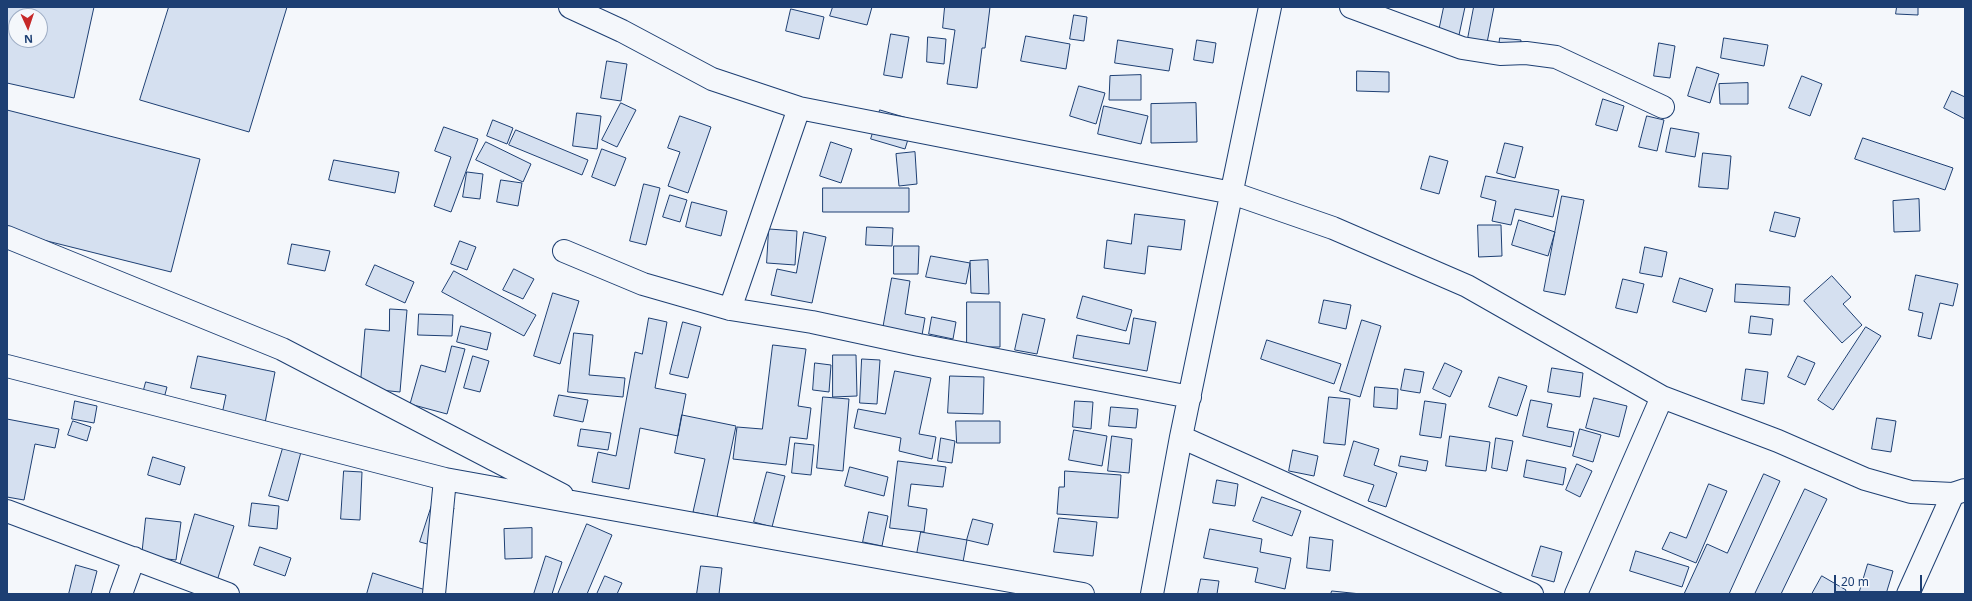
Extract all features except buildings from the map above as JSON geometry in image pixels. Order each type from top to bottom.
[{"type":"street","points":[[570,7],[606,15],[712,79],[799,108],[1232,193],[1333,228],[1467,286],[1662,397],[1778,441],[1864,479],[1911,492],[1959,492],[1908,594]]},
{"type":"street","points":[[1152,594],[1190,397],[1270,7]]},
{"type":"street","points":[[1351,7],[1462,48],[1500,54],[1526,53],[1556,57],[1664,106]]},
{"type":"street","points":[[730,308],[799,108]]},
{"type":"street","points":[[7,237],[282,349],[582,505]]},
{"type":"street","points":[[564,251],[644,284],[730,308],[812,322],[919,345],[1190,397]]},
{"type":"street","points":[[7,366],[444,480],[1083,594]]},
{"type":"street","points":[[1576,594],[1662,397]]},
{"type":"street","points":[[1182,438],[1532,594]]},
{"type":"street","points":[[434,594],[444,480]]},
{"type":"street","points":[[7,511],[228,594]]},
{"type":"street","points":[[121,594],[134,558]]}]
